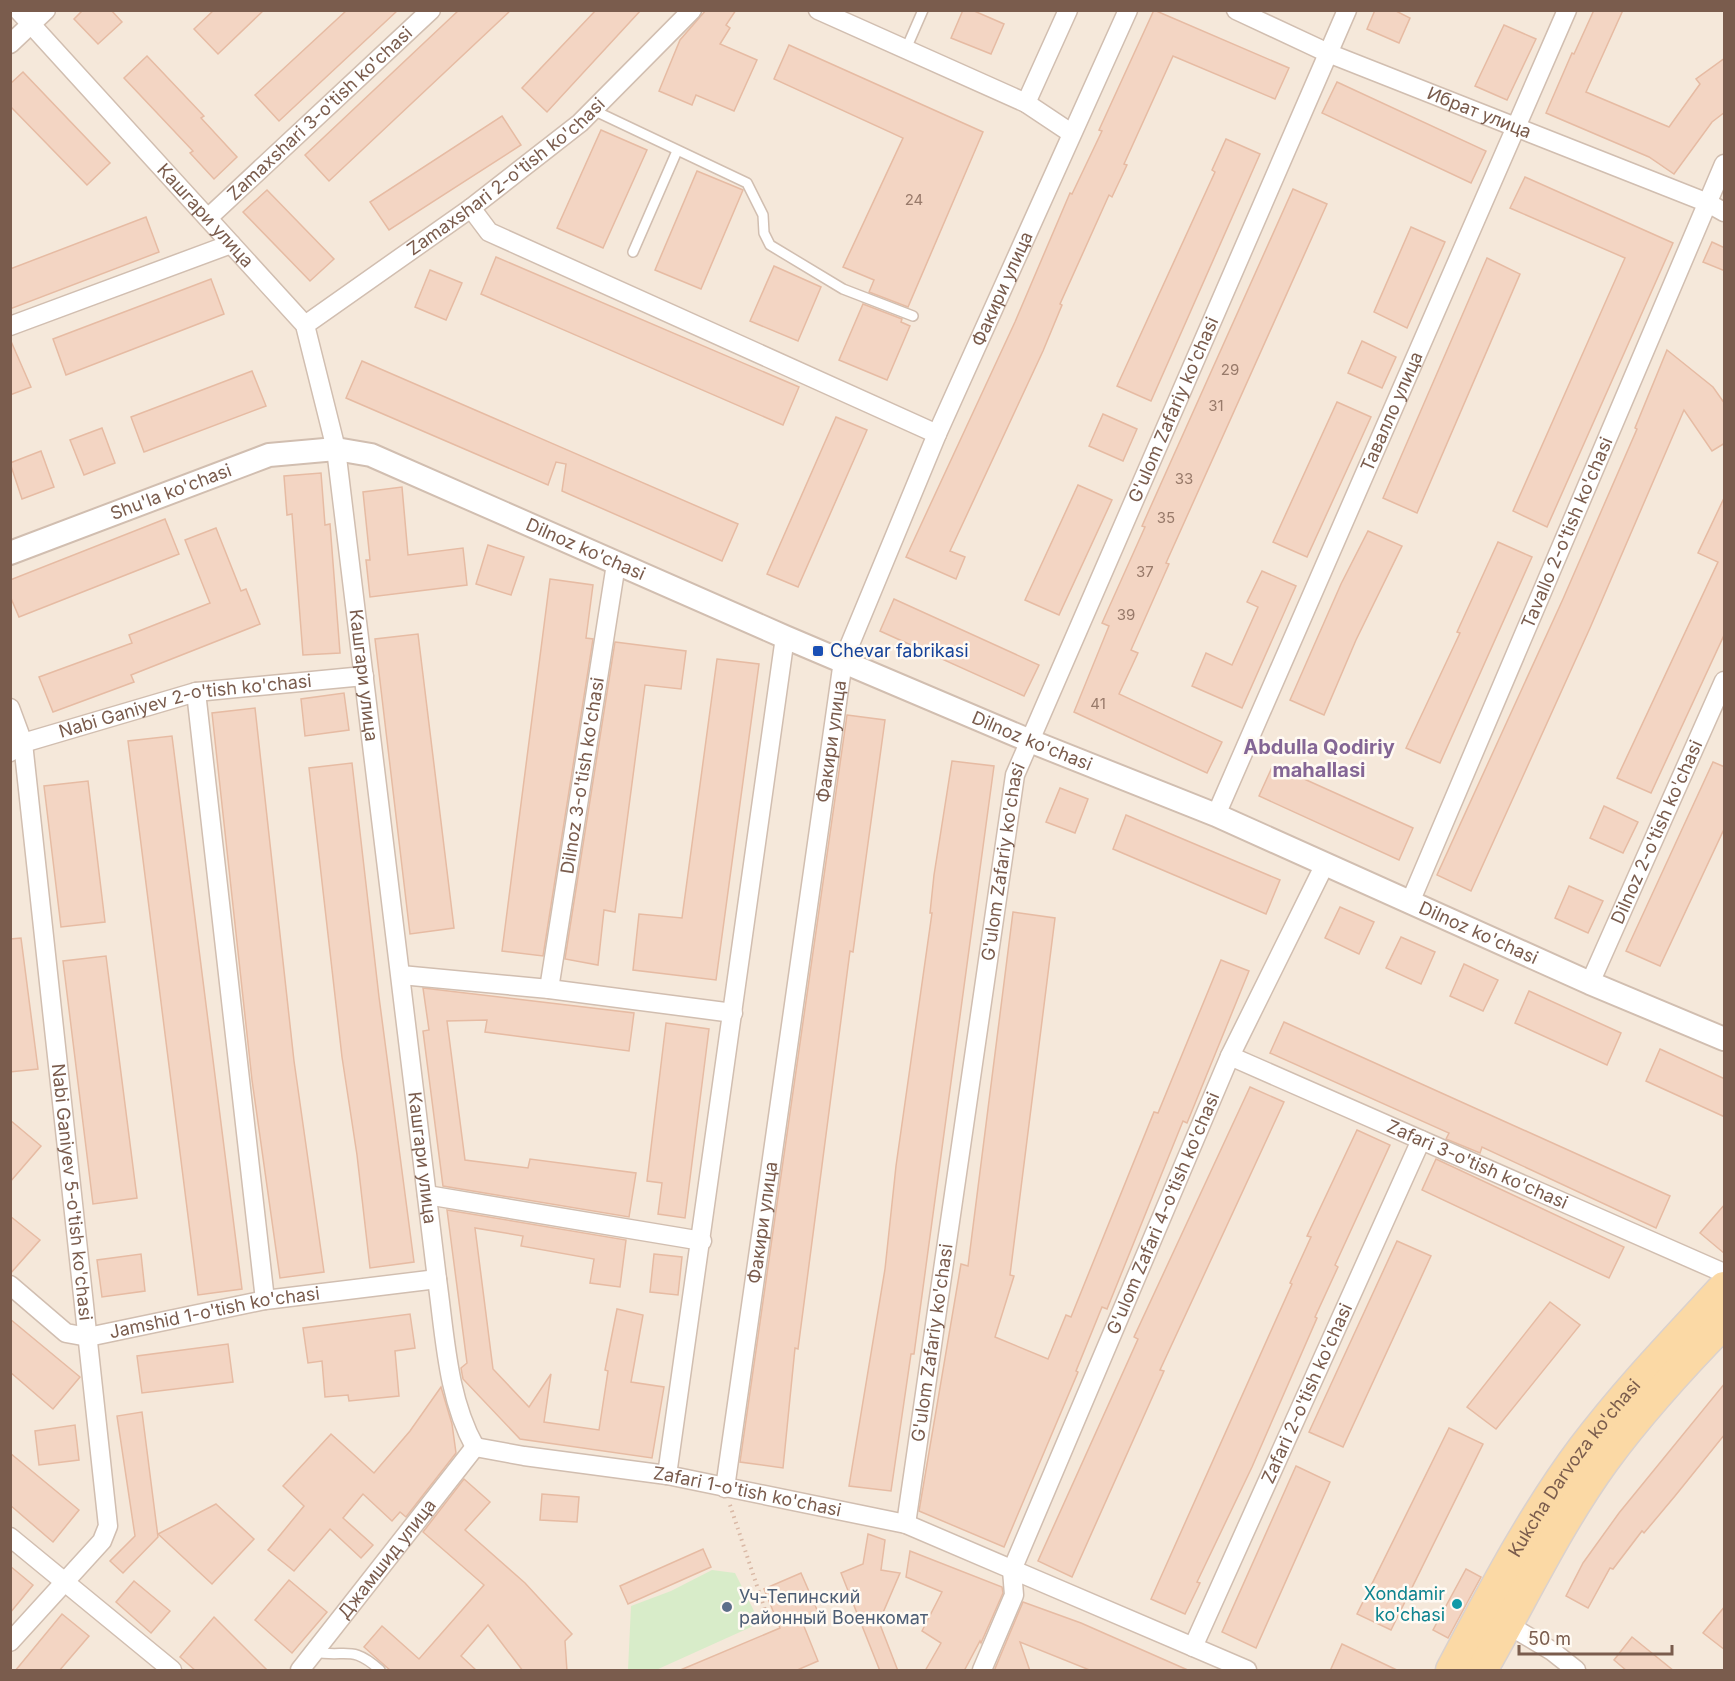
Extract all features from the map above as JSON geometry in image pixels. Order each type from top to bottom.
[{"type":"main road","name":"Kukcha Darvoza ko'chasi","points":[[1482,1671],[1496,1617],[1562,1478],[1618,1404],[1725,1287]]},
{"type":"main road","name":"Kukcha Darvoza ko'chasi","points":[[1451,1671],[1496,1617],[1604,1462],[1640,1416],[1725,1323]]},
{"type":"street","name":"Кашгари улица","points":[[18,10],[305,325],[336,449],[437,1279],[451,1376],[463,1426],[475,1447]]},
{"type":"street","points":[[10,44],[46,10]]},
{"type":"street","name":"Zamaxshari 3-o'tish ko'chasi","points":[[208,218],[431,10]]},
{"type":"street","name":"Zamaxshari 2-o'tish ko'chasi","points":[[305,325],[471,208],[580,123],[692,10]]},
{"type":"street","points":[[818,10],[1026,103],[1071,133]]},
{"type":"street","points":[[1026,103],[1068,10]]},
{"type":"street","name":"Факири улица","points":[[725,1488],[843,661],[937,434],[1128,10]]},
{"type":"street","name":"Ибрат улица","points":[[1236,10],[1328,53],[1515,129],[1708,203],[1725,212]]},
{"type":"street","name":"G'ulom Zafariy ko'chasi","points":[[906,1524],[1015,775],[1347,10]]},
{"type":"street","name":"Тавалло улица","points":[[1216,815],[1568,10]]},
{"type":"street","name":"Tavallo 2-o'tish ko'chasi","points":[[1411,900],[1725,164]]},
{"type":"street","points":[[471,208],[489,232],[937,434]]},
{"type":"street","points":[[10,326],[231,244]]},
{"type":"street","name":"Dilnoz ko'chasi","points":[[336,449],[371,454],[784,637],[1030,741],[1216,815],[1411,900],[1590,983],[1725,1039]]},
{"type":"street","name":"Shu'la ko'chasi","points":[[10,553],[269,455],[336,449]]},
{"type":"street","name":"Dilnoz 3-o'tish ko'chasi","points":[[549,989],[616,564]]},
{"type":"street","points":[[667,1475],[702,1241],[784,637]]},
{"type":"street","name":"Nabi Ganiyev 2-o'tish ko'chasi","points":[[17,747],[196,692],[364,676]]},
{"type":"street","name":"Dilnoz 2-o'tish ko'chasi","points":[[1590,983],[1725,681]]},
{"type":"street","points":[[196,692],[265,1300]]},
{"type":"street","name":"Nabi Ganiyev 5-o'tish ko'chasi","points":[[10,708],[17,747],[88,1336],[108,1526],[102,1541],[64,1580],[10,1642]]},
{"type":"street","name":"G'ulom Zafari 4-o'tish ko'chasi","points":[[1012,1570],[1230,1056],[1324,864]]},
{"type":"street","points":[[401,975],[549,989],[733,1013]]},
{"type":"street","name":"Zafari 3-o'tish ko'chasi","points":[[1230,1056],[1725,1273]]},
{"type":"street","name":"Zafari 2-o'tish ko'chasi","points":[[1193,1647],[1421,1140]]},
{"type":"street","points":[[427,1196],[702,1241]]},
{"type":"street","name":"Jamshid 1-o'tish ko'chasi","points":[[10,1286],[66,1334],[88,1336],[265,1300],[437,1279]]},
{"type":"street","name":"Zafari 1-o'tish ko'chasi","points":[[475,1447],[524,1456],[667,1475],[906,1524],[1247,1671]]},
{"type":"street","name":"Джамшид улица","points":[[300,1671],[475,1447]]},
{"type":"street","points":[[10,1537],[172,1671]]},
{"type":"street","points":[[982,1671],[1014,1595],[1012,1570]]},
{"type":"street","points":[[1496,1617],[1552,1651],[1576,1671]]},
{"type":"lane","points":[[906,49],[923,10]]},
{"type":"lane","points":[[593,110],[747,183],[763,215],[764,232],[770,244],[843,289],[913,316]]},
{"type":"lane","points":[[633,252],[677,151]]},
{"type":"lane","points":[[314,1652],[329,1655],[346,1652],[363,1655],[380,1671]]},
{"type":"path","points":[[725,1488],[766,1612]]},
{"type":"shaded area","points":[[11,11],[1724,11],[1724,1670],[11,1670]]},
{"type":"green space","points":[[712,1570],[735,1573],[760,1623],[656,1670],[628,1670],[631,1606],[671,1591]]},
{"type":"building","points":[[83,10],[111,10],[122,22],[98,44],[74,19]]},
{"type":"building","points":[[214,10],[264,10],[218,54],[194,29]]},
{"type":"building","points":[[347,10],[398,10],[279,121],[255,95]]},
{"type":"building","points":[[459,10],[511,10],[329,181],[305,155]]},
{"type":"building","points":[[596,10],[641,10],[547,112],[522,88]]},
{"type":"building","points":[[706,10],[736,10],[726,25],[730,28],[720,44],[757,60],[734,111],[696,95],[692,105],[659,91],[680,40]]},
{"type":"building","points":[[963,10],[972,10],[1004,24],[991,54],[951,38]]},
{"type":"building","points":[[1154,10],[1289,68],[1275,99],[1173,56],[1124,164],[1127,165],[1112,197],[1109,195],[1060,304],[1062,305],[1043,351],[950,551],[965,557],[956,579],[906,557],[1015,322],[1070,193],[1072,194],[1102,131],[1099,130]]},
{"type":"building","points":[[1375,10],[1394,10],[1410,18],[1399,43],[1367,29]]},
{"type":"building","points":[[1594,10],[1623,10],[1586,92],[1669,127],[1700,84],[1696,79],[1725,58],[1725,112],[1712,122],[1674,174],[1649,157],[1546,113]]},
{"type":"building","points":[[1504,25],[1536,39],[1507,100],[1475,86]]},
{"type":"building","points":[[789,45],[983,132],[908,307],[869,292],[874,280],[843,267],[903,138],[774,79]]},
{"type":"building","points":[[147,56],[204,116],[201,118],[237,157],[214,179],[190,153],[193,151],[124,78]]},
{"type":"building","points":[[23,72],[110,163],[87,185],[10,106],[10,84]]},
{"type":"building","points":[[1337,82],[1486,151],[1471,183],[1322,113]]},
{"type":"building","points":[[502,116],[521,145],[389,230],[370,202]]},
{"type":"building","points":[[601,130],[647,150],[603,248],[557,228]]},
{"type":"building","points":[[1226,139],[1260,154],[1151,401],[1117,386],[1215,172],[1212,170]]},
{"type":"building","points":[[697,171],[743,190],[701,289],[655,270]]},
{"type":"building","points":[[1525,177],[1673,243],[1547,527],[1513,511],[1625,258],[1510,208]]},
{"type":"building","points":[[1293,189],[1327,204],[1166,563],[1169,564],[1131,650],[1138,653],[1119,694],[1222,742],[1207,773],[1074,712],[1109,626],[1102,623],[1145,527],[1142,526]]},
{"type":"building","points":[[267,190],[334,259],[310,281],[243,212]]},
{"type":"building","points":[[146,217],[159,252],[10,309],[10,269]]},
{"type":"building","points":[[1411,227],[1445,242],[1407,328],[1374,312]]},
{"type":"building","points":[[1712,242],[1725,248],[1725,271],[1703,262]]},
{"type":"building","points":[[496,257],[799,387],[783,425],[481,294]]},
{"type":"building","points":[[1487,258],[1520,274],[1417,513],[1383,498]]},
{"type":"building","points":[[774,266],[821,287],[798,341],[750,321]]},
{"type":"building","points":[[430,270],[462,283],[446,320],[415,307]]},
{"type":"building","points":[[211,279],[224,314],[66,375],[53,339]]},
{"type":"building","points":[[863,304],[902,319],[901,322],[910,326],[887,380],[839,360]]},
{"type":"building","points":[[10,339],[31,387],[10,395]]},
{"type":"building","points":[[1362,341],[1396,357],[1382,388],[1348,373]]},
{"type":"building","points":[[1667,350],[1713,387],[1725,404],[1725,443],[1712,451],[1684,410],[1590,628],[1471,891],[1437,875],[1563,599],[1637,429],[1635,428]]},
{"type":"building","points":[[362,361],[738,524],[722,561],[562,491],[566,464],[556,462],[548,485],[346,398]]},
{"type":"building","points":[[252,371],[266,406],[144,452],[131,417]]},
{"type":"building","points":[[1337,402],[1371,417],[1307,557],[1273,542]]},
{"type":"building","points":[[1103,414],[1137,429],[1123,461],[1089,446]]},
{"type":"building","points":[[836,417],[867,430],[798,587],[767,574]]},
{"type":"building","points":[[102,428],[115,463],[84,475],[70,440]]},
{"type":"building","points":[[41,451],[54,487],[22,499],[10,463]]},
{"type":"building","points":[[321,473],[325,525],[330,524],[340,653],[303,655],[292,514],[287,515],[284,476]]},
{"type":"building","points":[[1078,485],[1112,500],[1059,615],[1025,600]]},
{"type":"building","points":[[402,487],[408,555],[463,548],[467,585],[370,597],[366,560],[370,560],[363,492]]},
{"type":"building","points":[[1725,496],[1725,633],[1651,793],[1617,778],[1718,562],[1698,553]]},
{"type":"building","points":[[165,519],[179,554],[19,617],[10,596],[10,580]]},
{"type":"building","points":[[216,528],[241,591],[246,589],[260,624],[131,675],[134,682],[53,712],[39,677],[132,643],[129,635],[210,603],[185,540]]},
{"type":"building","points":[[1368,531],[1402,546],[1356,640],[1324,715],[1290,700],[1341,584]]},
{"type":"building","points":[[1498,542],[1532,557],[1440,763],[1406,748],[1460,633],[1457,632]]},
{"type":"building","points":[[488,545],[524,557],[511,595],[476,584]]},
{"type":"building","points":[[1262,571],[1296,586],[1242,708],[1192,686],[1206,653],[1232,665],[1258,607],[1247,602]]},
{"type":"building","points":[[550,579],[593,585],[586,638],[593,639],[543,956],[502,951]]},
{"type":"building","points":[[894,599],[1039,665],[1024,696],[880,631]]},
{"type":"building","points":[[418,634],[454,928],[410,934],[375,639]]},
{"type":"building","points":[[615,642],[686,651],[681,689],[645,685],[615,912],[604,910],[598,965],[565,959]]},
{"type":"building","points":[[717,659],[759,664],[716,980],[633,970],[639,914],[682,918]]},
{"type":"building","points":[[344,693],[349,730],[305,736],[301,699]]},
{"type":"building","points":[[255,708],[294,1061],[324,1272],[280,1278],[252,1080],[212,713]]},
{"type":"building","points":[[847,715],[885,720],[853,952],[850,951],[798,1349],[795,1348],[783,1468],[740,1462]]},
{"type":"building","points":[[172,736],[242,1289],[198,1295],[128,741]]},
{"type":"building","points":[[952,761],[994,766],[914,1354],[911,1354],[891,1491],[849,1486],[885,1269],[896,1166],[932,913],[930,913],[934,875]]},
{"type":"building","points":[[1713,762],[1725,767],[1725,827],[1660,966],[1626,951]]},
{"type":"building","points":[[352,763],[379,997],[414,1262],[370,1268],[357,1155],[342,1057],[309,768]]},
{"type":"building","points":[[1273,765],[1413,828],[1399,860],[1259,796]]},
{"type":"building","points":[[88,781],[105,922],[61,927],[44,786]]},
{"type":"building","points":[[1060,788],[1088,799],[1075,833],[1046,822]]},
{"type":"building","points":[[1604,806],[1638,822],[1623,853],[1590,838]]},
{"type":"building","points":[[1126,815],[1280,880],[1266,914],[1113,849]]},
{"type":"building","points":[[1569,886],[1603,901],[1588,933],[1555,918]]},
{"type":"building","points":[[1340,907],[1374,922],[1359,954],[1325,938]]},
{"type":"building","points":[[1013,912],[1055,918],[1010,1275],[1014,1276],[995,1337],[1048,1359],[1066,1315],[1071,1317],[1154,1112],[1158,1113],[1221,960],[1249,971],[1187,1123],[1183,1121],[1107,1309],[1102,1307],[1076,1371],[1078,1372],[1004,1547],[919,1511],[961,1264],[968,1266]]},
{"type":"building","points":[[1401,937],[1435,952],[1421,984],[1386,968]]},
{"type":"building","points":[[21,938],[38,1069],[10,1072],[10,939]]},
{"type":"building","points":[[106,956],[137,1198],[93,1204],[63,961]]},
{"type":"building","points":[[1464,964],[1498,980],[1483,1011],[1450,996]]},
{"type":"building","points":[[423,988],[634,1013],[629,1051],[485,1032],[487,1020],[447,1021],[465,1160],[528,1168],[530,1159],[636,1173],[629,1217],[443,1186],[423,1031],[429,1030]]},
{"type":"building","points":[[1529,991],[1621,1033],[1607,1065],[1515,1023]]},
{"type":"building","points":[[1284,1022],[1670,1196],[1656,1228],[1482,1147],[1480,1153],[1446,1139],[1449,1133],[1270,1053]]},
{"type":"building","points":[[666,1023],[709,1029],[685,1218],[658,1214],[662,1183],[647,1181]]},
{"type":"building","points":[[1660,1049],[1725,1079],[1725,1117],[1646,1081]]},
{"type":"building","points":[[1250,1087],[1284,1102],[1160,1370],[1164,1371],[1072,1577],[1038,1561],[1138,1339],[1134,1337]]},
{"type":"building","points":[[10,1120],[41,1146],[10,1182]]},
{"type":"building","points":[[1357,1130],[1390,1145],[1335,1265],[1338,1267],[1252,1467],[1197,1582],[1200,1583],[1185,1614],[1151,1599],[1292,1284],[1290,1283],[1311,1237],[1307,1236]]},
{"type":"building","points":[[1436,1159],[1624,1247],[1609,1278],[1422,1190]]},
{"type":"building","points":[[1725,1204],[1725,1254],[1700,1233]]},
{"type":"building","points":[[447,1210],[626,1240],[620,1287],[590,1283],[594,1259],[521,1246],[523,1236],[475,1228],[493,1369],[529,1407],[551,1374],[544,1422],[599,1430],[608,1371],[605,1370],[617,1309],[643,1315],[631,1382],[664,1387],[652,1458],[520,1439],[463,1379],[461,1368],[467,1363]]},
{"type":"building","points":[[10,1216],[40,1240],[10,1274]]},
{"type":"building","points":[[1397,1241],[1431,1256],[1343,1447],[1309,1432]]},
{"type":"building","points":[[141,1254],[145,1291],[102,1297],[97,1260]]},
{"type":"building","points":[[654,1254],[682,1257],[678,1295],[650,1292]]},
{"type":"building","points":[[1550,1302],[1580,1325],[1496,1429],[1467,1407]]},
{"type":"building","points":[[410,1314],[415,1348],[395,1351],[399,1396],[349,1401],[348,1395],[325,1397],[322,1361],[308,1363],[303,1328]]},
{"type":"building","points":[[10,1319],[80,1377],[53,1409],[10,1372]]},
{"type":"building","points":[[228,1344],[233,1382],[142,1393],[137,1356]]},
{"type":"building","points":[[1725,1383],[1725,1434],[1644,1533],[1642,1531],[1613,1569],[1610,1568],[1588,1608],[1566,1596],[1583,1563],[1619,1513]]},
{"type":"building","points":[[441,1387],[452,1424],[456,1453],[406,1517],[400,1512],[392,1521],[363,1494],[343,1518],[373,1545],[361,1558],[330,1529],[294,1571],[268,1550],[304,1506],[283,1486],[331,1434],[374,1473],[410,1431]]},
{"type":"building","points":[[142,1412],[158,1537],[123,1573],[110,1561],[135,1536],[117,1416]]},
{"type":"building","points":[[75,1425],[79,1460],[39,1465],[35,1431]]},
{"type":"building","points":[[1449,1428],[1483,1444],[1391,1630],[1357,1614]]},
{"type":"building","points":[[10,1453],[79,1510],[53,1542],[10,1505]]},
{"type":"building","points":[[1296,1466],[1330,1482],[1256,1648],[1222,1632]]},
{"type":"building","points":[[464,1479],[490,1502],[465,1530],[525,1583],[572,1634],[565,1641],[567,1671],[523,1671],[488,1625],[461,1656],[477,1671],[391,1671],[364,1647],[382,1626],[419,1659],[484,1585],[423,1532]]},
{"type":"building","points":[[542,1494],[579,1497],[577,1522],[540,1520]]},
{"type":"building","points":[[216,1504],[254,1539],[212,1584],[158,1534]]},
{"type":"building","points":[[868,1534],[885,1540],[881,1570],[900,1573],[879,1622],[898,1671],[880,1671],[841,1573],[863,1564]]},
{"type":"building","points":[[703,1549],[711,1567],[628,1604],[620,1586]]},
{"type":"building","points":[[910,1551],[1002,1587],[1003,1593],[981,1643],[980,1641],[964,1671],[925,1671],[941,1643],[922,1631],[942,1592],[906,1577]]},
{"type":"building","points":[[10,1566],[33,1585],[10,1613]]},
{"type":"building","name":"Xondamir ko'chasi","points":[[1466,1569],[1481,1577],[1448,1638],[1433,1630]]},
{"type":"building","points":[[801,1573],[818,1612],[801,1619],[818,1661],[795,1671],[678,1671],[780,1628],[764,1589]]},
{"type":"building","points":[[289,1580],[327,1612],[292,1653],[255,1620]]},
{"type":"building","points":[[134,1581],[170,1611],[151,1633],[116,1602]]},
{"type":"building","points":[[1023,1602],[1081,1623],[1190,1671],[1092,1671],[1020,1642],[1030,1671],[994,1671]]},
{"type":"building","points":[[1725,1606],[1725,1650],[1703,1633]]},
{"type":"building","points":[[62,1614],[89,1636],[59,1671],[15,1671]]},
{"type":"building","points":[[214,1617],[268,1671],[196,1671],[180,1657]]},
{"type":"building","points":[[1632,1637],[1674,1671],[1627,1671],[1614,1660]]},
{"type":"building","points":[[1342,1644],[1399,1671],[1330,1671]]},
{"type":"place","name":"Chevar fabrikasi","points":[[818,651]]},
{"type":"place","name":"Xondamir ko'chasi","points":[[1457,1604]]},
{"type":"place","name":"Уч-Тепинский районный Военкомат","points":[[727,1607]]},
{"type":"district","name":"Abdulla Qodiriy mahallasi","points":[[1319,758]]}]
